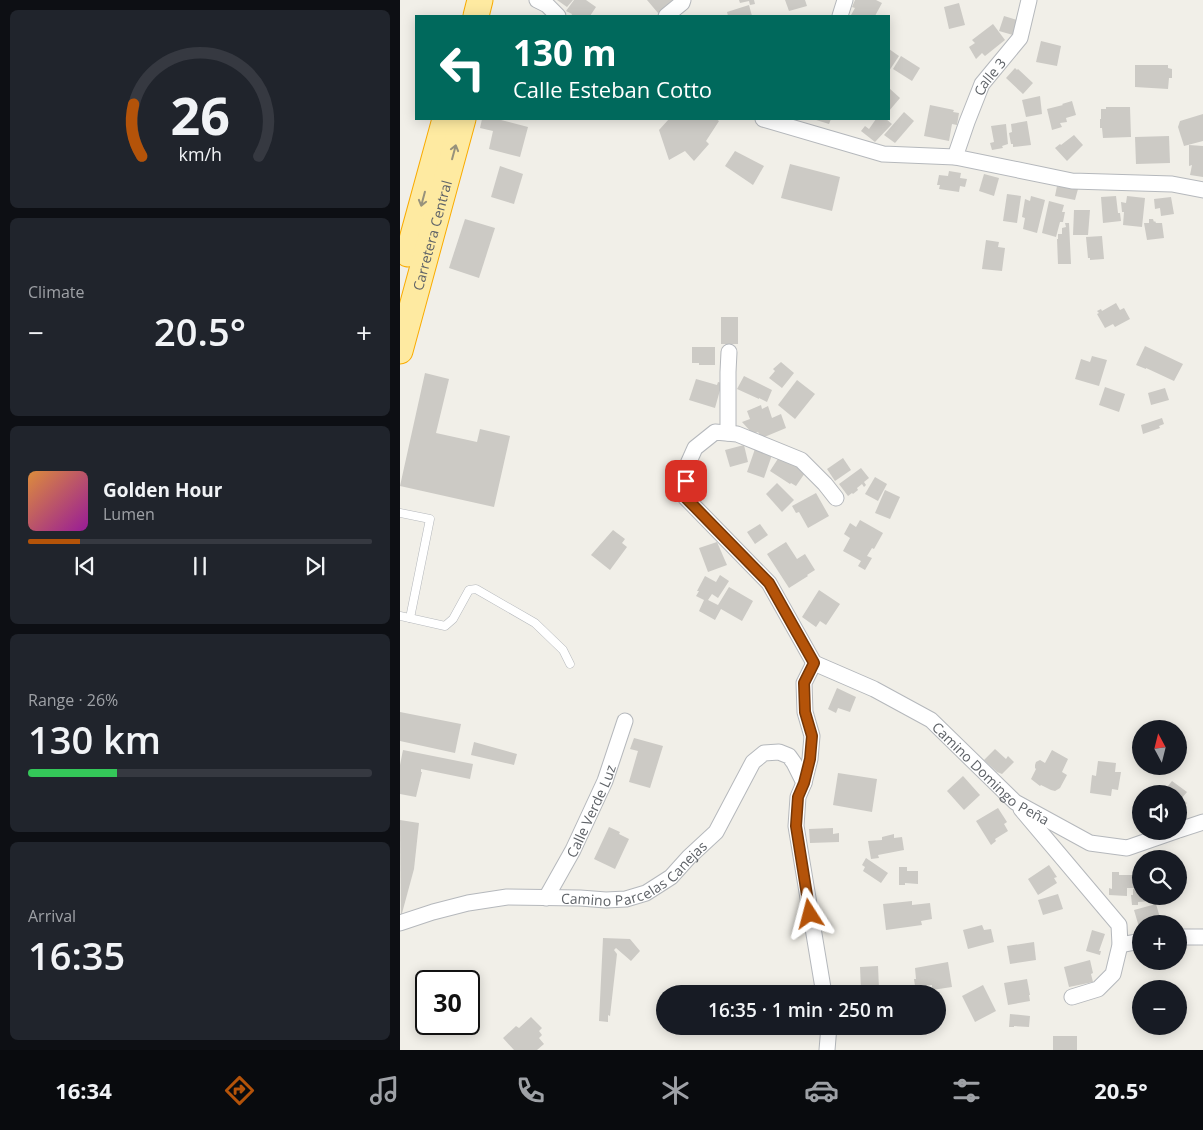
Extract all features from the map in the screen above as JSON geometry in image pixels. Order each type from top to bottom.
[{"type":"highway","points":[[476,15],[480,0]]},
{"type":"highway","points":[[493,15],[498,0]]},
{"type":"highway","name":"Carretera Central","points":[[400,284],[445,120]]},
{"type":"highway","name":"Carretera Central","points":[[400,351],[463,120]]},
{"type":"street","points":[[536,0],[547,5],[557,15]]},
{"type":"street","points":[[667,15],[683,0]]},
{"type":"street","points":[[840,15],[845,0]]},
{"type":"street","name":"Calle 3","points":[[955,157],[982,84],[1020,38],[1029,0]]},
{"type":"street","points":[[771,120],[787,122],[883,154],[955,157],[1072,181],[1172,184],[1203,190]]},
{"type":"street","points":[[728,433],[729,352]]},
{"type":"street","points":[[822,985],[796,826],[798,797],[804,783],[810,759],[812,736],[805,712],[804,683],[814,663],[769,583],[685,497],[687,466],[695,448],[715,432],[736,434],[801,460],[836,498]]},
{"type":"street","name":"Camino Domingo Peña","points":[[814,663],[874,689],[931,720],[1015,802],[1090,843],[1127,848],[1151,840]]},
{"type":"street","name":"Calle Verde Luz","points":[[546,898],[573,850],[605,781],[624,721]]},
{"type":"street","name":"Camino Parcelas Canejas","points":[[400,923],[468,903],[507,897],[606,900],[626,899],[646,893],[670,877],[716,832],[753,762],[764,753],[779,752],[789,756],[804,783]]},
{"type":"street","points":[[1015,802],[1119,925],[1120,946],[1114,974],[1098,989],[1072,996]]},
{"type":"street","name":"Camino Domingo Peña","points":[[1187,828],[1203,822]]},
{"type":"street","points":[[1187,937],[1203,937]]},
{"type":"street","points":[[1120,946],[1132,943]]},
{"type":"street","points":[[827,1050],[828,1035]]},
{"type":"lane","points":[[400,513],[430,519],[410,618]]},
{"type":"lane","points":[[400,616],[445,626],[453,619],[469,590],[476,589],[535,623],[564,650],[570,664]]},
{"type":"building","points":[[557,0],[573,0],[567,7]]},
{"type":"building","points":[[574,0],[586,0],[596,7],[591,15],[572,15],[566,11]]},
{"type":"building","points":[[647,0],[676,0],[658,13]]},
{"type":"building","points":[[739,0],[754,0],[755,4],[750,5],[749,1],[740,3]]},
{"type":"building","points":[[785,0],[805,0],[807,6],[789,11]]},
{"type":"building","points":[[855,0],[876,0],[882,3],[876,15],[851,15],[855,8],[852,7]]},
{"type":"building","points":[[959,3],[965,25],[949,29],[944,7]]},
{"type":"building","points":[[749,5],[752,15],[728,15],[727,12]]},
{"type":"building","points":[[1004,16],[1017,20],[1013,35],[999,31]]},
{"type":"building","points":[[993,24],[1005,40],[985,56],[982,53],[976,59],[969,47],[975,43],[972,40]]},
{"type":"building","points":[[1041,41],[1061,46],[1057,66],[1036,62]]},
{"type":"building","points":[[890,50],[899,56],[890,70]]},
{"type":"building","points":[[901,56],[920,68],[912,81],[893,69]]},
{"type":"building","points":[[1135,65],[1168,65],[1168,68],[1172,69],[1172,78],[1169,78],[1168,89],[1135,87]]},
{"type":"building","points":[[1015,68],[1033,83],[1023,94],[1006,78]]},
{"type":"building","points":[[890,89],[900,98],[890,110]]},
{"type":"building","points":[[1040,96],[1042,114],[1026,117],[1022,100]]},
{"type":"building","points":[[1072,101],[1076,115],[1066,118],[1067,122],[1060,123],[1062,127],[1052,130],[1047,109]]},
{"type":"building","points":[[930,105],[954,110],[953,112],[959,113],[957,125],[952,124],[949,141],[924,136]]},
{"type":"building","points":[[1106,107],[1130,107],[1131,137],[1103,138],[1100,119],[1101,109],[1106,109]]},
{"type":"building","points":[[904,112],[914,121],[895,143],[884,135]]},
{"type":"building","points":[[1203,114],[1203,141],[1184,146],[1178,127],[1180,121]]},
{"type":"building","points":[[482,120],[501,120],[528,127],[520,157],[489,149],[493,131],[480,128]]},
{"type":"building","points":[[668,120],[719,121],[706,141],[709,144],[694,161],[685,151],[669,160],[659,130]]},
{"type":"building","points":[[816,120],[831,120],[829,124]]},
{"type":"building","points":[[875,120],[887,120],[892,124],[875,142],[861,131],[865,126],[869,129]]},
{"type":"building","points":[[1027,121],[1031,145],[1013,147],[1009,133],[1012,132],[1011,124]]},
{"type":"building","points":[[1006,124],[1008,144],[1002,146],[1003,148],[992,150],[990,143],[994,142],[991,126]]},
{"type":"building","points":[[1074,135],[1083,145],[1067,161],[1055,148]]},
{"type":"building","points":[[1169,136],[1170,163],[1136,164],[1135,137]]},
{"type":"building","points":[[1189,145],[1203,146],[1203,177],[1190,175],[1192,165],[1189,166]]},
{"type":"building","points":[[735,151],[764,166],[753,185],[725,166]]},
{"type":"building","points":[[790,164],[840,177],[832,211],[781,198]]},
{"type":"building","points":[[500,166],[523,174],[514,204],[491,197]]},
{"type":"building","points":[[949,171],[961,173],[960,178],[967,179],[965,187],[960,186],[959,192],[939,189],[940,185],[937,185],[939,175],[948,176]]},
{"type":"building","points":[[984,174],[999,178],[994,196],[979,191]]},
{"type":"building","points":[[1059,185],[1078,189],[1075,200],[1055,196],[1057,186],[1059,187]]},
{"type":"building","points":[[1007,194],[1021,196],[1017,223],[1003,221]]},
{"type":"building","points":[[1031,196],[1045,200],[1037,233],[1023,229],[1025,218],[1022,217],[1025,199],[1030,201]]},
{"type":"building","points":[[1116,196],[1121,221],[1103,223],[1101,197]]},
{"type":"building","points":[[1127,196],[1145,198],[1142,227],[1123,225],[1124,212],[1122,212],[1121,202],[1126,203]]},
{"type":"building","points":[[1171,197],[1174,214],[1161,216],[1160,208],[1155,209],[1154,199]]},
{"type":"building","points":[[1049,201],[1064,205],[1062,212],[1065,212],[1063,222],[1060,222],[1056,237],[1042,233]]},
{"type":"building","points":[[1074,210],[1090,210],[1088,235],[1073,235]]},
{"type":"building","points":[[465,219],[495,228],[479,278],[449,268]]},
{"type":"building","points":[[1149,219],[1153,219],[1156,223],[1162,223],[1164,238],[1147,240],[1144,223],[1149,223]]},
{"type":"building","points":[[1065,223],[1069,223],[1071,264],[1058,264],[1057,239],[1058,234],[1062,234],[1062,228],[1066,227]]},
{"type":"building","points":[[1102,236],[1104,259],[1090,260],[1088,258],[1086,237]]},
{"type":"building","points":[[986,240],[999,242],[998,247],[1005,248],[1002,271],[982,269]]},
{"type":"building","points":[[1116,303],[1120,310],[1124,308],[1130,319],[1115,327],[1113,324],[1105,328],[1097,311],[1101,309],[1102,311]]},
{"type":"building","points":[[721,317],[738,317],[738,344],[721,344]]},
{"type":"building","points":[[1145,346],[1183,364],[1174,381],[1136,365]]},
{"type":"building","points":[[692,347],[715,347],[715,365],[692,363]]},
{"type":"building","points":[[1092,356],[1107,360],[1099,386],[1075,379],[1081,359],[1090,362]]},
{"type":"building","points":[[781,362],[794,373],[782,388],[769,378],[775,371],[773,369]]},
{"type":"building","points":[[425,373],[449,379],[436,433],[477,442],[480,429],[510,436],[494,507],[400,486]]},
{"type":"building","points":[[744,376],[772,390],[767,402],[737,389]]},
{"type":"building","points":[[696,379],[717,385],[718,382],[722,383],[715,408],[689,400]]},
{"type":"building","points":[[797,380],[815,394],[795,419],[778,405]]},
{"type":"building","points":[[1105,387],[1125,394],[1119,412],[1099,405]]},
{"type":"building","points":[[1165,388],[1169,400],[1151,405],[1148,393]]},
{"type":"building","points":[[761,405],[762,409],[768,406],[772,418],[781,414],[786,428],[762,438],[758,432],[753,434],[742,422],[750,419],[747,411]]},
{"type":"building","points":[[1162,418],[1164,424],[1159,426],[1160,428],[1143,434],[1141,425]]},
{"type":"building","points":[[744,445],[748,462],[730,467],[725,450]]},
{"type":"building","points":[[756,446],[773,452],[764,478],[747,472]]},
{"type":"building","points":[[781,454],[807,470],[796,486],[770,471]]},
{"type":"building","points":[[843,458],[851,470],[835,481],[827,469]]},
{"type":"building","points":[[861,468],[869,478],[864,482],[866,485],[864,487],[862,484],[857,488],[858,490],[848,496],[839,484]]},
{"type":"building","points":[[875,477],[887,484],[878,501],[865,494]]},
{"type":"building","points":[[777,483],[794,500],[782,512],[766,494]]},
{"type":"building","points":[[885,490],[900,497],[890,519],[875,513]]},
{"type":"building","points":[[816,493],[829,516],[808,528],[799,512],[796,513],[792,506]]},
{"type":"building","points":[[860,520],[883,533],[874,549],[872,548],[867,556],[872,558],[865,570],[858,566],[861,561],[843,551],[850,538],[844,534],[850,523],[856,527]]},
{"type":"building","points":[[760,524],[768,535],[755,544],[747,532]]},
{"type":"building","points":[[613,530],[625,539],[622,543],[627,547],[610,570],[591,555]]},
{"type":"building","points":[[717,542],[727,565],[708,572],[699,548]]},
{"type":"building","points":[[786,542],[797,559],[805,554],[815,570],[789,588],[767,554]]},
{"type":"building","points":[[720,575],[729,581],[718,598],[712,594],[708,600],[718,605],[729,587],[753,601],[742,621],[721,609],[715,620],[699,611],[704,600],[696,596],[705,576],[716,582]]},
{"type":"building","points":[[819,590],[840,604],[826,625],[820,621],[816,627],[802,617]]},
{"type":"building","points":[[837,688],[856,697],[850,712],[838,708],[836,713],[828,709]]},
{"type":"building","points":[[400,712],[461,724],[455,753],[400,741]]},
{"type":"building","points":[[634,738],[663,746],[650,788],[629,782],[638,751],[630,749]]},
{"type":"building","points":[[474,742],[517,754],[514,765],[471,755]]},
{"type":"building","points":[[995,749],[1006,759],[1008,756],[1014,762],[1002,774],[984,760]]},
{"type":"building","points":[[403,750],[473,764],[470,779],[421,769],[422,772],[416,797],[400,794],[400,765]]},
{"type":"building","points":[[1052,750],[1068,759],[1062,772],[1067,775],[1060,788],[1055,791],[1040,786],[1031,779],[1036,769],[1036,762],[1040,760],[1045,763]]},
{"type":"building","points":[[1098,761],[1116,763],[1115,772],[1121,772],[1118,790],[1112,789],[1111,796],[1090,793],[1092,775],[1096,776]]},
{"type":"building","points":[[838,773],[877,779],[872,812],[833,805]]},
{"type":"building","points":[[963,776],[980,795],[964,810],[947,791]]},
{"type":"building","points":[[1172,781],[1177,785],[1169,785]]},
{"type":"building","points":[[998,808],[1007,822],[1004,824],[1008,831],[995,839],[996,841],[991,845],[976,821]]},
{"type":"building","points":[[400,820],[419,823],[414,869],[401,917]]},
{"type":"building","points":[[609,827],[629,839],[615,869],[594,859]]},
{"type":"building","points":[[833,828],[833,834],[839,833],[839,842],[810,843],[809,829]]},
{"type":"building","points":[[894,834],[894,838],[902,837],[904,850],[878,855],[879,858],[871,859],[868,841],[882,840],[882,837]]},
{"type":"building","points":[[866,858],[888,873],[881,883],[863,871],[865,867],[862,865]]},
{"type":"building","points":[[1049,865],[1057,877],[1054,878],[1057,883],[1038,895],[1028,879]]},
{"type":"building","points":[[899,867],[907,867],[907,871],[918,871],[918,884],[905,883],[905,885],[899,885]]},
{"type":"building","points":[[1112,872],[1119,872],[1119,875],[1132,875],[1132,888],[1127,888],[1127,896],[1109,895],[1109,888],[1112,889]]},
{"type":"building","points":[[1058,894],[1063,909],[1043,915],[1038,900]]},
{"type":"building","points":[[912,901],[912,905],[930,903],[932,919],[921,921],[922,925],[886,930],[883,904]]},
{"type":"building","points":[[1156,905],[1159,915],[1135,915],[1134,910]]},
{"type":"building","points":[[982,925],[984,930],[991,929],[994,942],[968,949],[963,930]]},
{"type":"building","points":[[1092,930],[1105,934],[1099,951],[1101,951],[1100,955],[1086,951]]},
{"type":"building","points":[[603,938],[630,939],[640,951],[631,961],[616,948],[614,950],[617,954],[608,1022],[599,1021]]},
{"type":"building","points":[[1034,942],[1036,960],[1010,964],[1007,946]]},
{"type":"building","points":[[1090,960],[1093,982],[1069,987],[1064,967]]},
{"type":"building","points":[[948,962],[952,987],[946,988],[946,985],[915,985],[915,968]]},
{"type":"building","points":[[878,966],[879,985],[861,985],[860,967]]},
{"type":"building","points":[[1027,979],[1030,1001],[1008,1005],[1004,983]]},
{"type":"building","points":[[983,985],[996,1011],[975,1022],[962,996]]},
{"type":"building","points":[[1010,1014],[1030,1016],[1029,1027],[1009,1027]]},
{"type":"building","points":[[531,1017],[542,1028],[539,1031],[542,1035],[539,1038],[544,1044],[537,1050],[514,1050],[503,1038],[516,1026],[519,1028]]},
{"type":"building","points":[[1053,1036],[1077,1036],[1077,1050],[1053,1050]]},
{"type":"route","points":[[686,481],[685,497],[769,583],[814,663],[804,683],[805,712],[812,736],[810,759],[804,783],[798,797],[796,826],[810,914]]}]
